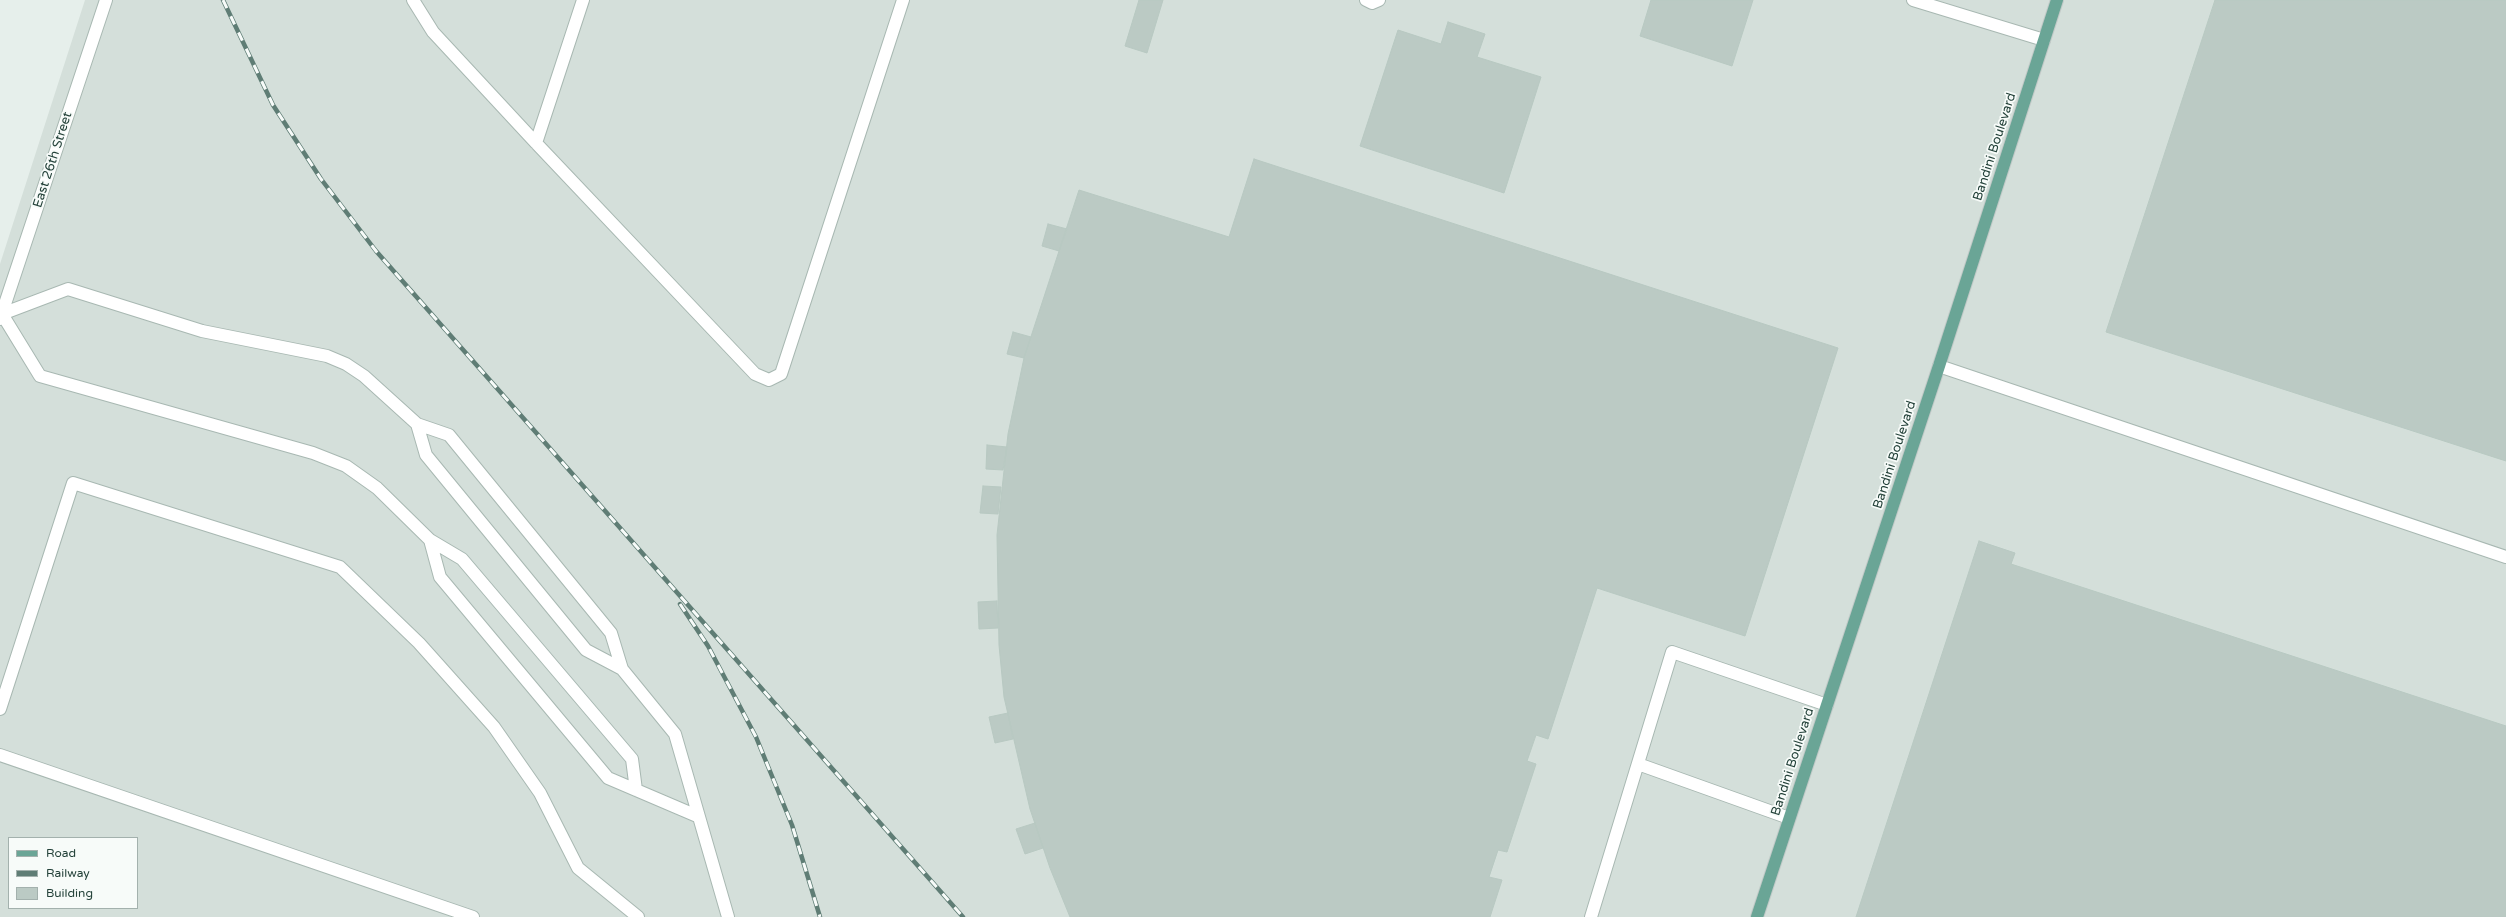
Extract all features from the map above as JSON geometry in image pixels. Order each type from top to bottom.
[{"type":"main road","name":"Bandini Boulevard","points":[[1756,917],[1939,366],[2057,0]]},
{"type":"street","name":"East 26th Street","points":[[1,317],[106,0]]},
{"type":"street","points":[[414,0],[433,32],[536,143],[755,374],[769,380],[782,374],[902,0]]},
{"type":"street","points":[[536,143],[583,0]]},
{"type":"street","points":[[1366,0],[1372,3],[1379,0]]},
{"type":"street","points":[[1913,0],[2044,40]]},
{"type":"street","points":[[636,790],[632,759],[628,753],[462,559],[430,540],[377,488],[346,466],[313,453],[40,376],[1,317],[68,289],[202,331],[327,356],[346,364],[364,376],[417,424],[449,435],[611,632],[622,669],[675,734],[697,816],[728,917]]},
{"type":"street","points":[[1939,366],[2506,557]]},
{"type":"street","points":[[417,424],[426,455],[586,650],[622,669]]},
{"type":"street","points":[[0,709],[72,483],[340,567],[419,643],[494,727],[540,794],[578,868],[638,917]]},
{"type":"street","points":[[430,540],[440,577],[470,615],[608,778],[697,816]]},
{"type":"street","points":[[1591,917],[1672,652],[1827,705]]},
{"type":"street","points":[[0,755],[473,917]]},
{"type":"street","points":[[1638,764],[1789,818]]},
{"type":"shaded area","points":[[85,0],[2506,0],[2506,917],[0,917],[0,264]]},
{"type":"building","points":[[1139,0],[1163,0],[1147,53],[1125,46]]},
{"type":"building","points":[[1651,0],[1753,0],[1732,66],[1640,36]]},
{"type":"building","points":[[2215,0],[2506,0],[2506,461],[2106,332]]},
{"type":"building","points":[[1448,22],[1485,34],[1477,57],[1541,77],[1504,193],[1360,146],[1398,30],[1441,44]]},
{"type":"building","points":[[1254,159],[1838,348],[1745,636],[1597,588],[1548,739],[1536,735],[1527,761],[1536,764],[1507,852],[1498,850],[1489,877],[1502,880],[1490,917],[1070,917],[1050,868],[1030,809],[1004,697],[999,645],[997,535],[1008,434],[1024,358],[1079,190],[1229,237]]},
{"type":"building","points":[[1048,224],[1067,229],[1059,251],[1042,246]]},
{"type":"building","points":[[1013,332],[1031,337],[1024,358],[1007,354]]},
{"type":"building","points":[[987,445],[1007,447],[1003,470],[986,469]]},
{"type":"building","points":[[983,486],[1001,487],[998,514],[980,513]]},
{"type":"building","points":[[1979,541],[2015,553],[2011,564],[2506,726],[2506,917],[1856,917]]},
{"type":"building","points":[[997,601],[998,628],[979,629],[978,602]]},
{"type":"building","points":[[1008,713],[1013,739],[995,743],[989,717]]},
{"type":"building","points":[[1035,823],[1043,848],[1025,854],[1016,829]]},
{"type":"railway","points":[[223,0],[273,105],[321,179],[376,251],[963,917]]},
{"type":"railway","points":[[680,604],[708,646],[756,737],[792,825],[820,917]]}]
